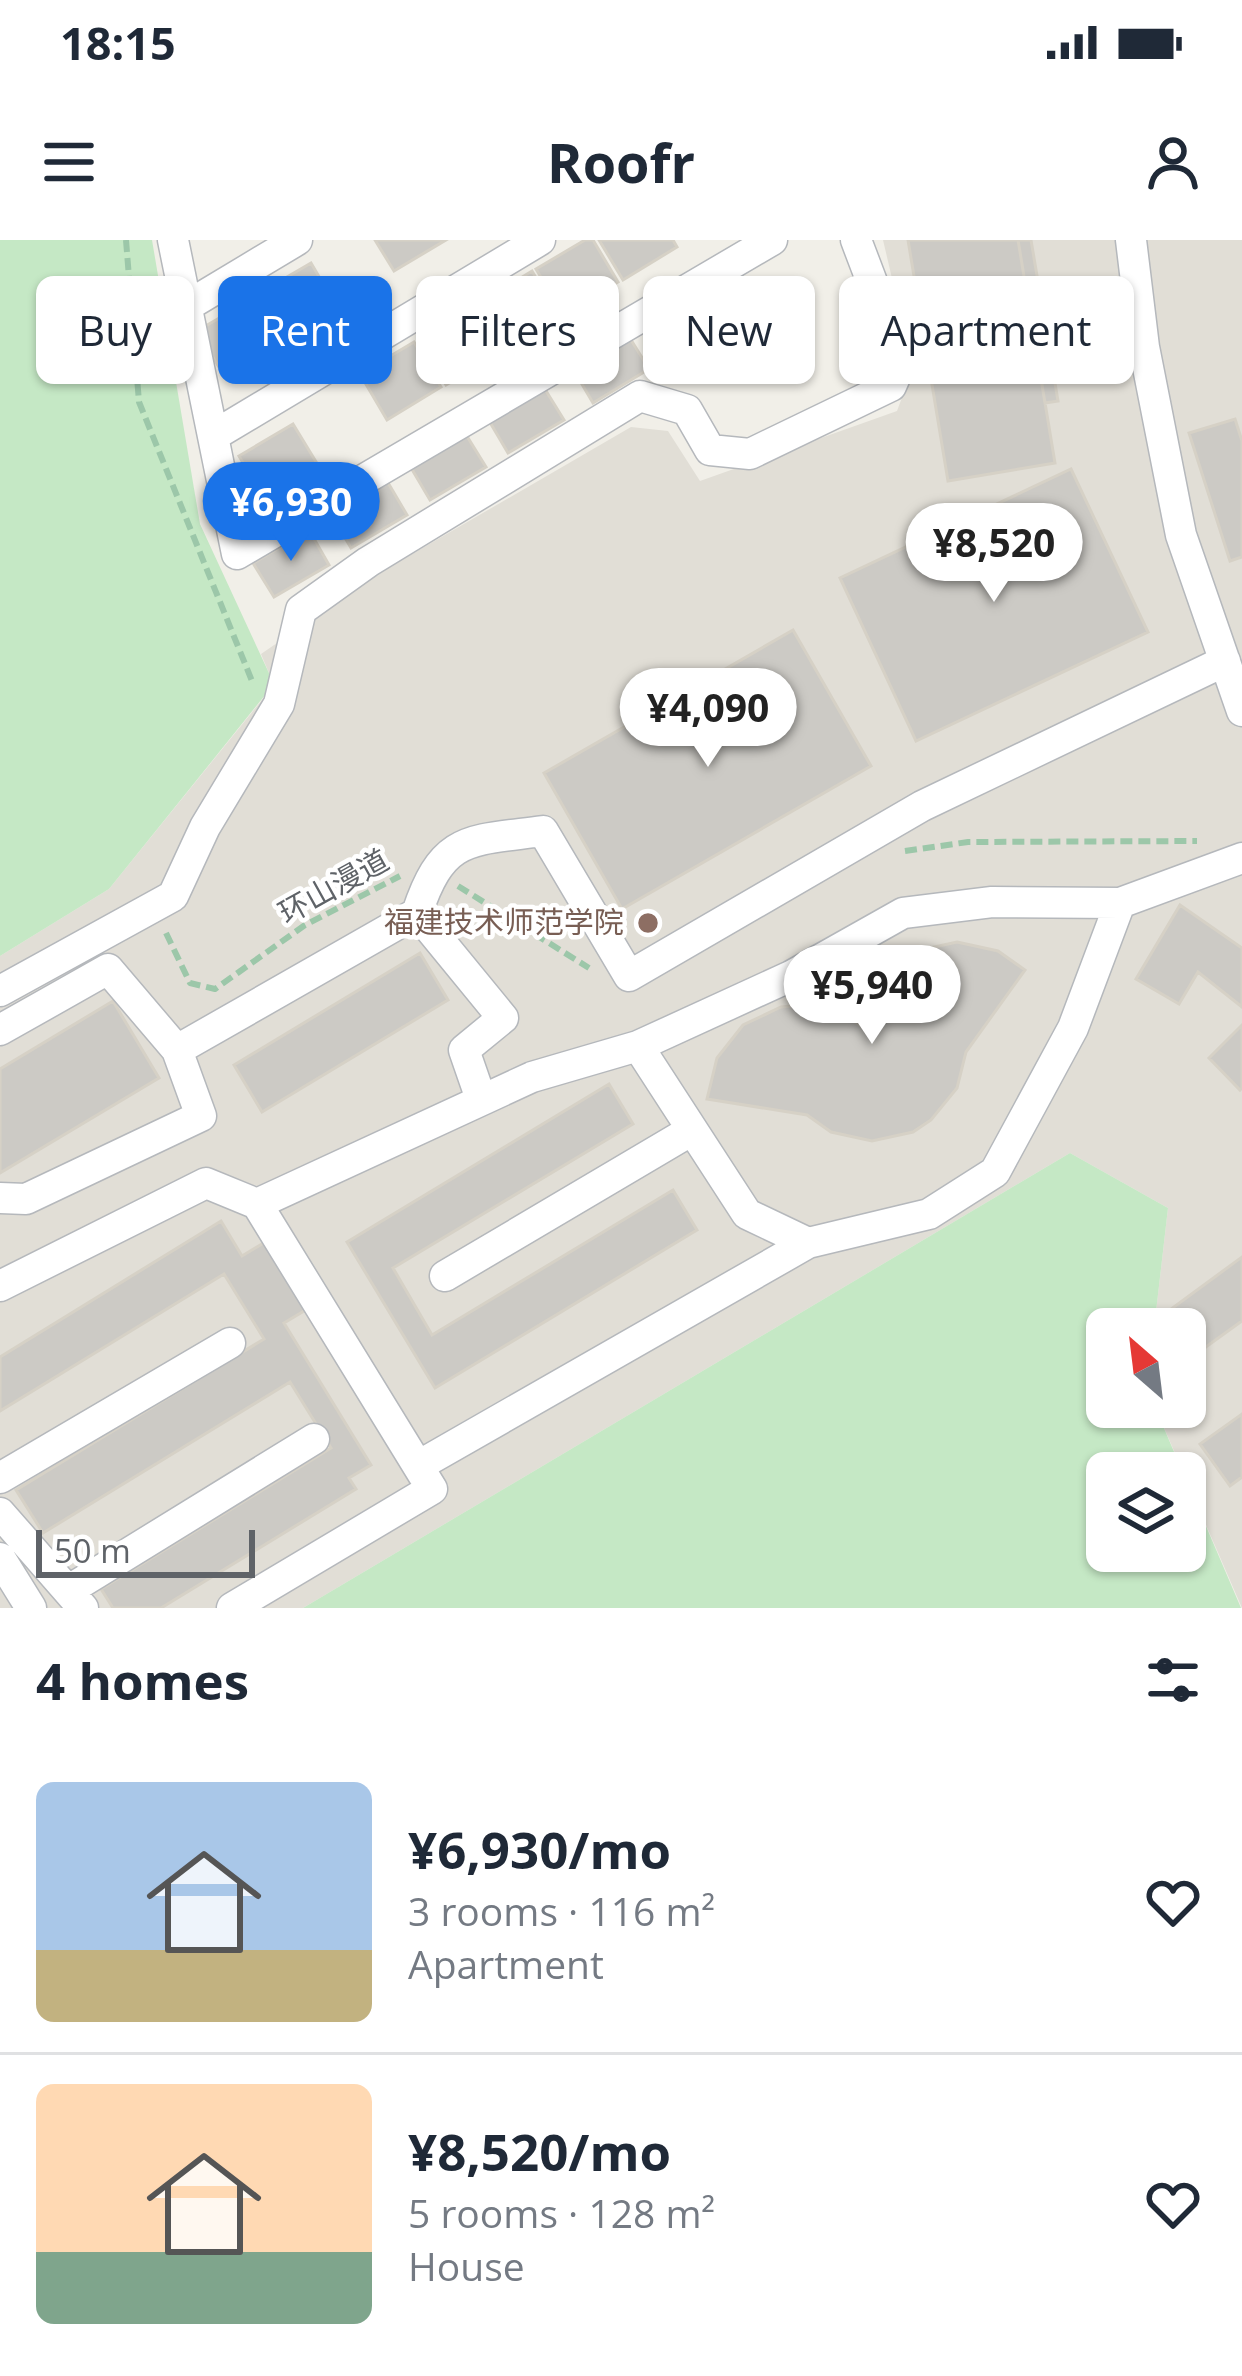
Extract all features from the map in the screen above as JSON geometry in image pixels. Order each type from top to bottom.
[{"type":"street","points":[[173,240],[181,276]]},
{"type":"street","points":[[194,302],[297,240]]},
{"type":"street","points":[[213,436],[540,240]]},
{"type":"street","points":[[194,341],[237,554],[772,240]]},
{"type":"street","points":[[0,992],[173,896],[205,827],[279,704],[301,610],[368,562],[640,396],[687,410],[710,450],[750,454],[891,386],[902,361],[856,240]]},
{"type":"street","points":[[1132,240],[1144,347],[1180,535],[1242,711]]},
{"type":"street","points":[[177,1050],[417,913],[431,870],[459,843],[543,832],[628,976],[922,806],[1225,662]]},
{"type":"street","points":[[257,1204],[481,1100],[638,1046],[790,976],[903,913],[992,902],[1120,903],[1230,849]]},
{"type":"street","points":[[418,1466],[808,1243],[929,1214],[995,1172],[1073,1028],[1120,903]]},
{"type":"street","points":[[417,913],[503,1018],[464,1050],[481,1100]]},
{"type":"street","points":[[0,1030],[108,969],[177,1050],[202,1116],[26,1199],[0,1198]]},
{"type":"street","points":[[638,1046],[746,1214],[808,1243]]},
{"type":"street","points":[[445,1276],[692,1130]]},
{"type":"street","points":[[0,1286],[206,1184],[257,1204],[432,1489],[232,1608]]},
{"type":"street","points":[[0,1478],[230,1343]]},
{"type":"street","points":[[0,1513],[75,1599],[314,1439]]},
{"type":"street","points":[[0,1558],[31,1608]]},
{"type":"path","points":[[126,240],[139,402],[252,673],[253,689]]},
{"type":"path","points":[[903,851],[968,842],[1230,849]]},
{"type":"path","name":"环山漫道","points":[[164,900],[163,925],[176,961],[190,982],[215,989],[305,925],[422,864],[592,970]]},
{"type":"shaded area","name":"福建技术师范学院","points":[[883,240],[1242,240],[1242,1608],[1206,1525],[1206,1452],[1174,1452],[1164,1428],[1206,1428],[1206,1308],[1156,1308],[1168,1208],[1070,1153],[303,1608],[0,1608],[0,956],[109,889],[274,685],[261,654],[376,575],[631,427],[668,431],[700,481],[897,411],[907,384],[1134,384],[1134,276],[891,276]]},
{"type":"green space","points":[[0,240],[152,240],[158,276],[36,276],[36,384],[176,384],[200,524],[274,684],[109,889],[0,956]]},
{"type":"green space","points":[[1070,1153],[1168,1208],[1156,1308],[1086,1308],[1086,1428],[1164,1428],[1174,1452],[1086,1452],[1086,1572],[1206,1572],[1206,1526],[1241,1608],[303,1608]]},
{"type":"building","points":[[375,240],[446,240],[394,271]]},
{"type":"building","points":[[585,240],[593,240],[614,276],[540,276],[536,269]]},
{"type":"building","points":[[599,240],[673,240],[677,247],[623,280]]},
{"type":"building","points":[[908,240],[1018,240],[1024,276],[914,276]]},
{"type":"building","points":[[1018,240],[1031,240],[1037,276],[1024,276]]},
{"type":"building","points":[[311,263],[319,276],[289,276]]},
{"type":"building","points":[[218,319],[218,366],[197,331]]},
{"type":"building","points":[[628,335],[643,359],[643,373],[593,403],[582,384],[619,384],[619,341]]},
{"type":"building","points":[[414,342],[416,384],[441,387],[387,420],[366,384],[392,384],[392,355]]},
{"type":"building","points":[[932,384],[1042,384],[1055,463],[948,481]]},
{"type":"building","points":[[1042,384],[1055,384],[1058,401],[1045,403]]},
{"type":"building","points":[[543,386],[564,420],[508,453],[488,419]]},
{"type":"building","points":[[1235,419],[1242,441],[1242,557],[1230,561],[1189,433]]},
{"type":"building","points":[[293,424],[321,470],[266,502],[239,456]]},
{"type":"building","points":[[465,433],[486,467],[430,500],[410,466]]},
{"type":"building","points":[[1071,469],[1148,632],[916,741],[840,578]]},
{"type":"building","points":[[387,481],[407,515],[351,548],[331,514]]},
{"type":"building","points":[[309,530],[329,565],[274,597],[253,563]]},
{"type":"building","points":[[793,630],[871,766],[622,909],[544,773]]},
{"type":"building","points":[[1180,905],[1242,948],[1242,1007],[1198,972],[1179,1004],[1136,979]]},
{"type":"building","points":[[957,942],[998,951],[1025,970],[966,1052],[957,1088],[931,1120],[913,1132],[872,1141],[831,1132],[807,1115],[707,1099],[717,1058],[743,1025],[781,1007],[802,1005],[843,1014],[864,1028],[872,995],[899,962],[916,951]]},
{"type":"building","points":[[420,953],[448,1000],[262,1112],[234,1065]]},
{"type":"building","points":[[113,1001],[159,1078],[0,1173],[0,1069]]},
{"type":"building","points":[[1242,1025],[1242,1088],[1240,1090],[1209,1058]]},
{"type":"building","points":[[609,1084],[633,1124],[393,1268],[432,1335],[673,1190],[697,1230],[435,1388],[347,1242]]},
{"type":"building","points":[[221,1221],[242,1256],[267,1241],[309,1308],[284,1323],[371,1465],[349,1478],[356,1489],[161,1608],[113,1608],[101,1589],[331,1448],[290,1382],[43,1533],[16,1490],[264,1339],[224,1274],[0,1411],[0,1357]]},
{"type":"building","points":[[1242,1257],[1242,1321],[1206,1347],[1206,1308],[1172,1308]]},
{"type":"building","points":[[1242,1414],[1242,1477],[1230,1486],[1200,1444]]},
{"type":"place","name":"福建技术师范学院","points":[[648,923]]}]
